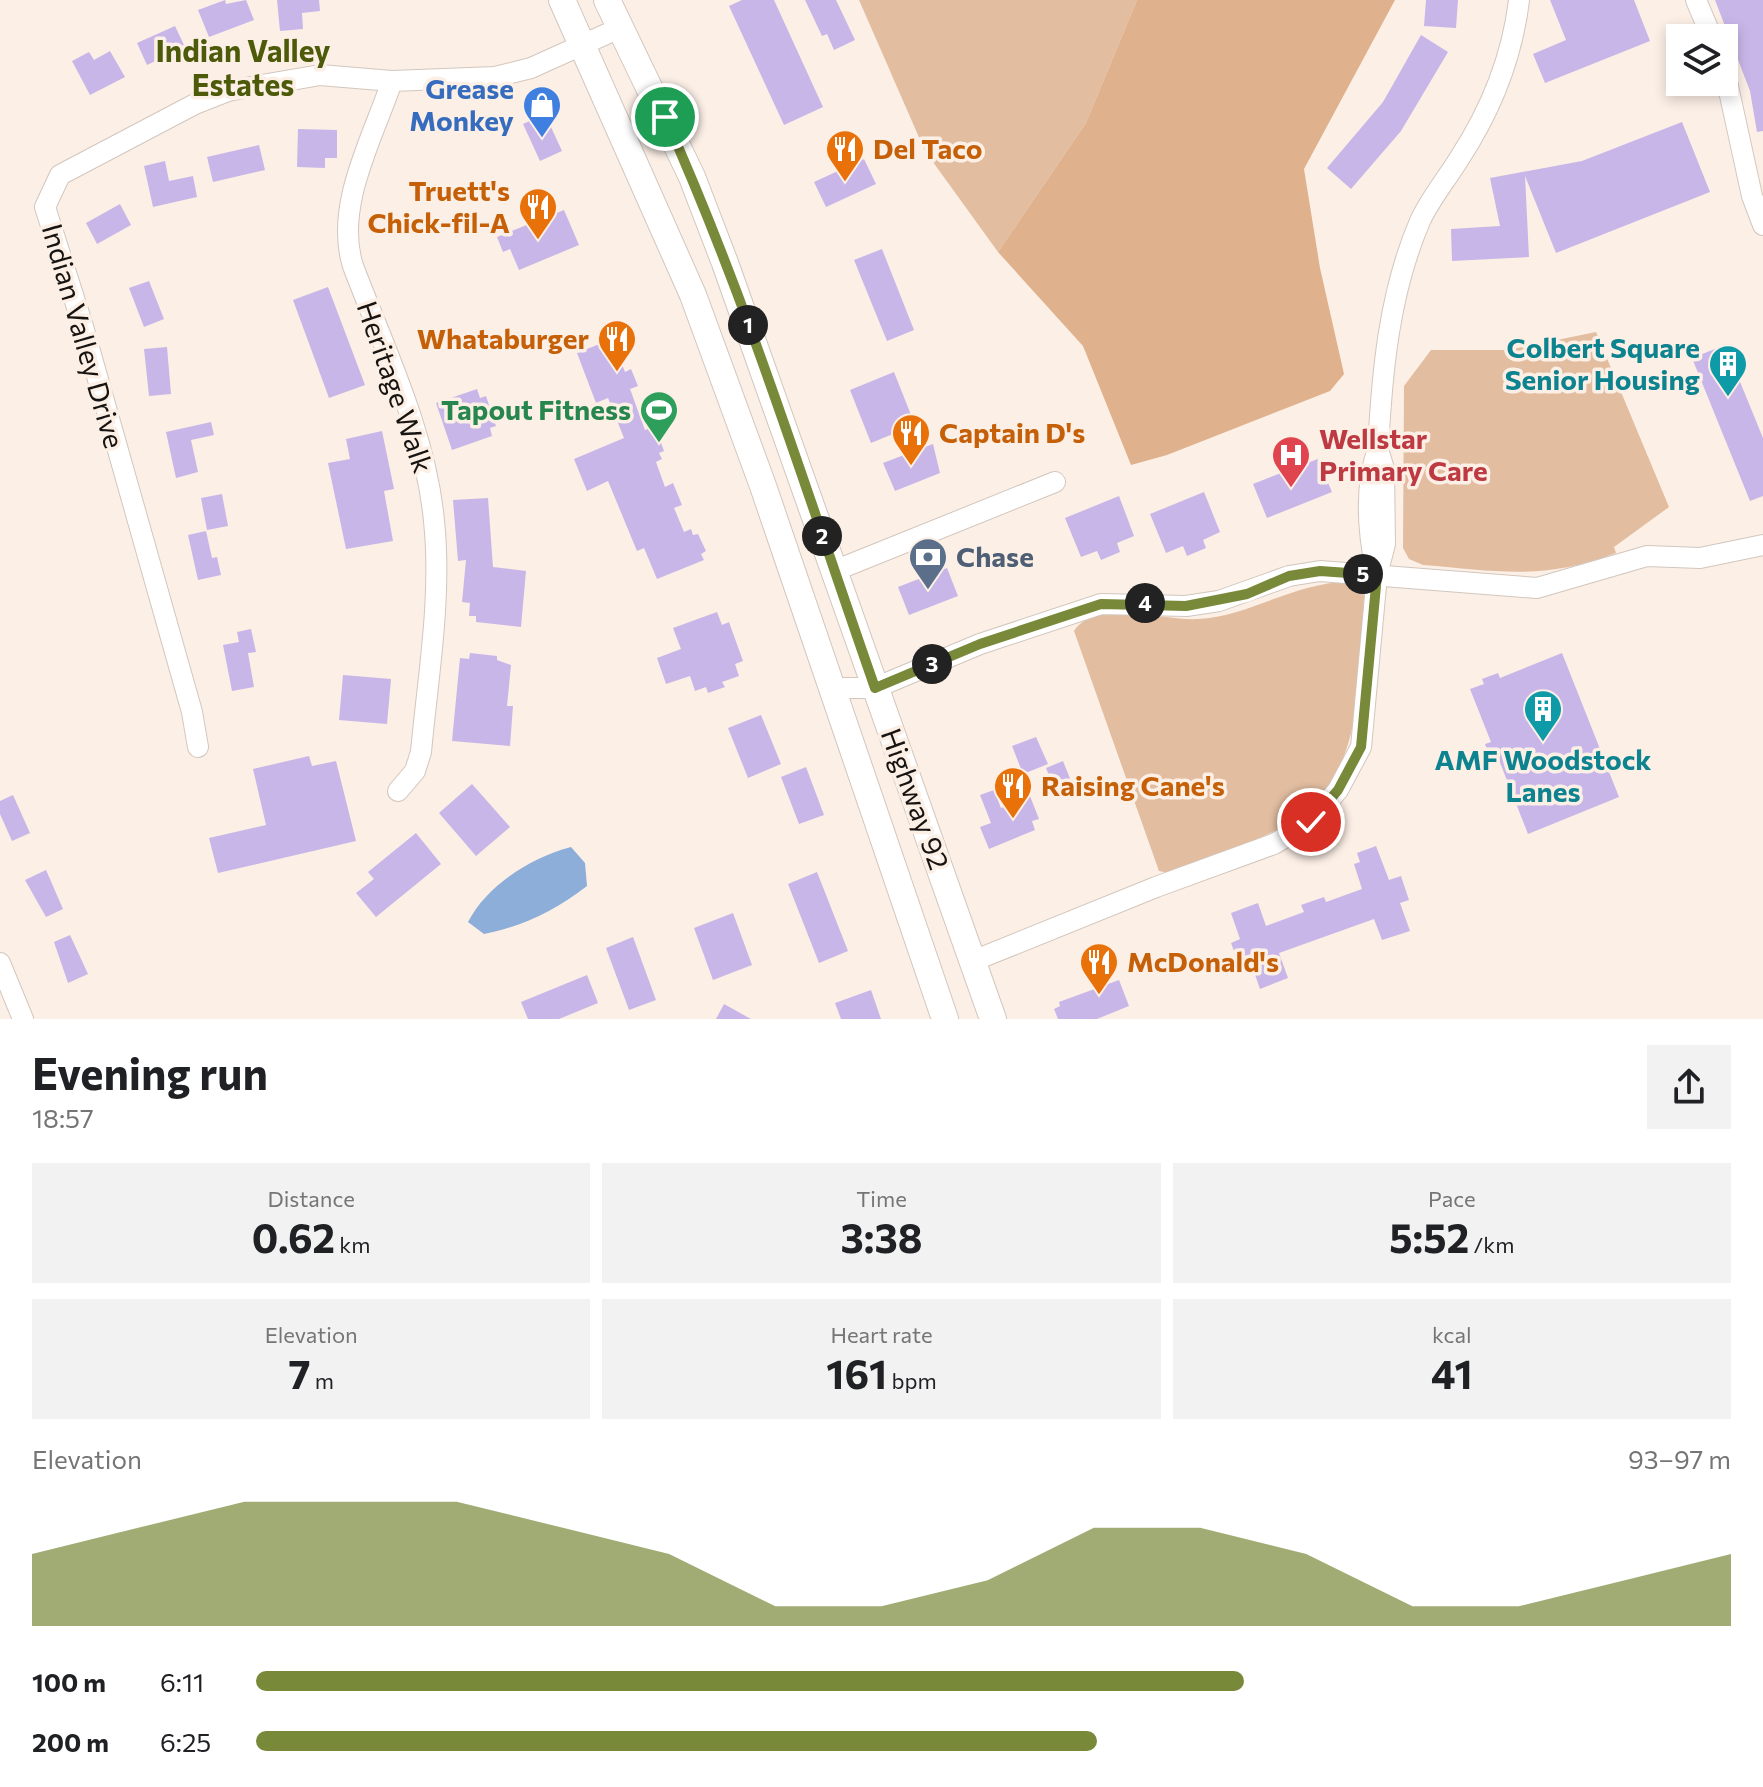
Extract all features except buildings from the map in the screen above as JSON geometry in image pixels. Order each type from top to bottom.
[{"type":"main road","name":"Highway 92","points":[[562,0],[693,295],[945,1019]]},
{"type":"main road","name":"Highway 92","points":[[607,0],[692,177],[993,1019]]},
{"type":"street","points":[[973,961],[1156,887],[1274,844],[1311,822],[1338,790],[1361,747],[1377,575],[1385,544],[1384,469],[1378,449],[1389,322],[1413,241],[1429,203],[1460,158],[1503,76],[1515,35],[1519,0]]},
{"type":"street","points":[[1696,0],[1706,24]]},
{"type":"street","name":"Indian Valley Drive","points":[[198,747],[192,712],[82,323],[45,207],[60,175],[195,104],[228,91],[320,75],[392,81],[495,77],[531,68],[622,27]]},
{"type":"street","name":"Heritage Walk","points":[[392,81],[351,201],[347,240],[418,441],[434,520],[434,604],[421,752],[415,771],[398,791]]},
{"type":"street","points":[[1730,96],[1752,196],[1763,225]]},
{"type":"street","points":[[834,571],[1055,482]]},
{"type":"street","points":[[832,688],[875,688],[980,644],[1101,604],[1186,606],[1247,594],[1289,576],[1320,571],[1537,588],[1587,576],[1647,556],[1710,556],[1763,545]]},
{"type":"street","points":[[0,963],[23,1019]]},
{"type":"shaded area","points":[[859,0],[1137,0],[1086,123],[998,252],[925,151]]},
{"type":"shaded area","points":[[1137,0],[1395,0],[1304,169],[1320,268],[1344,374],[1330,391],[1167,455],[1131,465],[1083,346],[998,252],[1086,123]]},
{"type":"shaded area","points":[[1596,332],[1669,507],[1614,547],[1616,553],[1565,568],[1498,571],[1423,565],[1409,559],[1403,548],[1404,386],[1431,350],[1508,350]]},
{"type":"shaded area","points":[[1353,582],[1363,590],[1364,597],[1355,717],[1336,773],[1320,797],[1298,817],[1252,842],[1169,873],[1159,871],[1074,631],[1084,621],[1097,616],[1131,614],[1198,619],[1237,612],[1313,587]]},
{"type":"water","points":[[571,847],[585,863],[587,886],[575,895],[551,910],[498,931],[484,934],[468,922],[487,896],[512,874],[541,858]]},
{"type":"place","name":"Grease Monkey","points":[[542,139]]},
{"type":"place","name":"Del Taco","points":[[845,183]]},
{"type":"place","name":"Truett's Chick-fil-A","points":[[538,241]]},
{"type":"place","name":"Whataburger","points":[[617,373]]},
{"type":"place","name":"Colbert Square Senior Housing","points":[[1728,398]]},
{"type":"place","name":"Tapout Fitness","points":[[659,444]]},
{"type":"place","name":"Captain D's","points":[[911,467]]},
{"type":"place","name":"Wellstar Primary Care","points":[[1291,489]]},
{"type":"place","name":"Chase","points":[[928,591]]},
{"type":"place","name":"AMF Woodstock Lanes","points":[[1543,743]]},
{"type":"place","name":"Raising Cane's","points":[[1013,820]]},
{"type":"place","name":"McDonald's","points":[[1099,996]]},
{"type":"district","name":"Indian Valley Estates","points":[[243,69]]},
{"type":"route","points":[[665,117],[725,263],[875,688],[980,644],[1063,614],[1101,604],[1135,602],[1186,606],[1247,594],[1289,576],[1320,571],[1377,575],[1361,747],[1338,790],[1311,822]]}]
